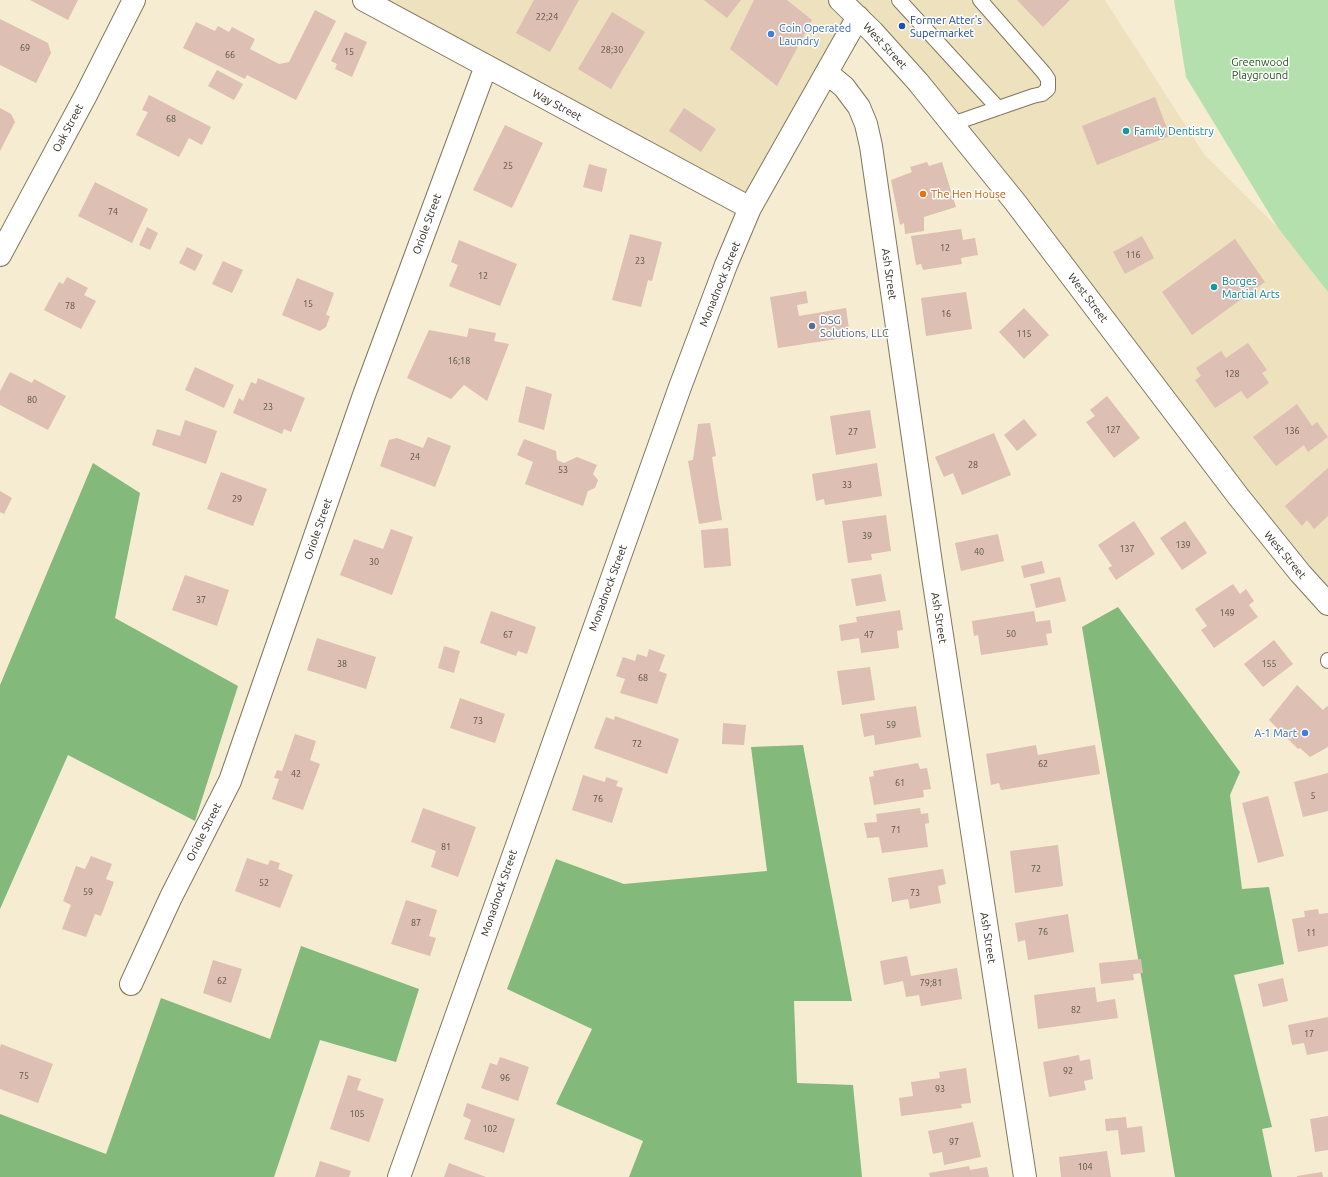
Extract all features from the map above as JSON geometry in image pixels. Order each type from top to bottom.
[{"type":"street","name":"Oak Street","points":[[0,255],[86,95],[134,0]]},
{"type":"street","name":"Way Street","points":[[364,0],[750,208]]},
{"type":"street","name":"West Street","points":[[840,0],[858,17],[918,82],[952,124],[1015,202],[1270,538],[1328,604]]},
{"type":"street","name":"Monadnock Street","points":[[399,1177],[677,394],[726,265],[750,208],[858,17]]},
{"type":"street","name":"Oriole Street","points":[[131,984],[171,897],[230,781],[364,395],[486,66]]},
{"type":"street","name":"Ash Street","points":[[826,73],[844,86],[860,107],[871,146],[932,570],[1025,1177]]},
{"type":"lane","points":[[899,0],[998,108]]},
{"type":"lane","points":[[952,124],[1042,94],[1048,89],[1048,79],[980,0]]},
{"type":"shaded area","points":[[364,0],[1105,0],[1204,154],[1278,228],[1328,292],[1328,604],[858,17],[750,208]]},
{"type":"green space","name":"Greenwood Playground","points":[[1174,0],[1328,0],[1328,292],[1278,228],[1186,77]]},
{"type":"green space","points":[[93,463],[140,493],[115,618],[238,686],[195,821],[68,755],[0,909],[0,685]]},
{"type":"green space","points":[[1118,607],[1240,772],[1230,795],[1242,889],[1269,887],[1284,964],[1234,975],[1272,1127],[1262,1129],[1272,1177],[1175,1177],[1082,627]]},
{"type":"green space","points":[[803,745],[852,1001],[794,1001],[797,1083],[853,1085],[862,1177],[629,1177],[643,1141],[556,1104],[592,1029],[507,989],[556,859],[624,884],[767,871],[751,747]]},
{"type":"green space","points":[[301,946],[419,989],[396,1062],[320,1040],[274,1177],[0,1177],[0,1114],[106,1154],[161,998],[270,1039]]},
{"type":"building","points":[[30,0],[78,0],[68,20]]},
{"type":"building","points":[[534,0],[579,0],[550,52],[516,33]]},
{"type":"building","points":[[704,0],[741,0],[727,18]]},
{"type":"building","name":"Coin Operated Laundry","points":[[754,0],[787,0],[812,20],[777,86],[730,49]]},
{"type":"building","points":[[1017,0],[1070,0],[1043,27]]},
{"type":"building","points":[[315,10],[336,21],[296,100],[247,75],[245,79],[183,48],[196,22],[215,31],[218,26],[229,32],[232,27],[255,39],[250,49],[279,64],[289,62]]},
{"type":"building","points":[[612,12],[645,32],[611,89],[578,69]]},
{"type":"building","points":[[0,19],[48,43],[51,53],[36,83],[0,65]]},
{"type":"building","points":[[345,32],[367,42],[352,77],[335,69],[337,64],[331,61]]},
{"type":"building","points":[[217,70],[243,84],[234,100],[208,86]]},
{"type":"building","points":[[149,95],[211,127],[202,145],[189,138],[179,157],[136,135],[148,112],[142,110]]},
{"type":"building","name":"Family Dentistry","points":[[1155,97],[1170,136],[1097,165],[1082,126]]},
{"type":"building","points":[[0,108],[11,114],[15,122],[0,151]]},
{"type":"building","points":[[684,108],[716,129],[701,152],[669,131]]},
{"type":"building","points":[[505,125],[543,143],[512,208],[473,190]]},
{"type":"building","name":"The Hen House","points":[[927,162],[929,166],[942,162],[956,207],[924,217],[924,231],[905,234],[904,223],[900,225],[891,180],[912,172],[910,167]]},
{"type":"building","points":[[589,164],[607,169],[602,192],[583,187]]},
{"type":"building","points":[[95,182],[148,209],[132,243],[78,216]]},
{"type":"building","points":[[147,227],[158,233],[150,250],[139,245]]},
{"type":"building","points":[[961,229],[963,240],[975,238],[978,255],[961,258],[962,264],[923,270],[921,264],[916,265],[911,236]]},
{"type":"building","points":[[630,234],[662,242],[652,281],[648,280],[641,307],[612,300]]},
{"type":"building","points":[[1142,236],[1154,258],[1125,274],[1113,252]]},
{"type":"building","name":"Borges Martial Arts","points":[[1235,239],[1265,282],[1192,335],[1162,292]]},
{"type":"building","points":[[459,240],[517,264],[500,306],[449,286],[458,265],[451,262]]},
{"type":"building","points":[[187,247],[203,255],[195,271],[179,263]]},
{"type":"building","points":[[223,261],[243,270],[232,293],[212,284]]},
{"type":"building","points":[[67,277],[88,288],[84,295],[96,301],[81,329],[44,310],[59,282],[63,284]]},
{"type":"building","points":[[297,278],[334,293],[326,315],[330,316],[326,327],[320,331],[282,315]]},
{"type":"building","name":"DSG Solutions, LLC","points":[[806,291],[808,303],[797,305],[799,316],[846,308],[850,337],[778,348],[770,297]]},
{"type":"building","points":[[966,292],[972,329],[926,336],[921,298]]},
{"type":"building","points":[[1024,308],[1049,335],[1024,359],[999,332]]},
{"type":"building","points":[[469,328],[496,333],[494,341],[509,344],[487,401],[464,385],[451,399],[407,378],[429,330],[467,337]]},
{"type":"building","points":[[1248,343],[1267,370],[1262,373],[1269,383],[1247,399],[1241,391],[1215,408],[1195,380],[1201,376],[1196,368],[1221,351],[1226,358]]},
{"type":"building","points":[[195,367],[234,385],[224,408],[185,390]]},
{"type":"building","points":[[10,372],[32,383],[34,379],[66,396],[48,430],[0,405],[0,391]]},
{"type":"building","points":[[258,378],[305,398],[291,432],[284,429],[282,434],[233,413],[239,398],[243,401],[251,382],[256,384]]},
{"type":"building","points":[[526,386],[552,394],[544,430],[518,422]]},
{"type":"building","points":[[1107,396],[1140,438],[1114,458],[1086,422],[1095,416],[1090,410]]},
{"type":"building","points":[[1297,404],[1312,426],[1317,422],[1328,437],[1308,452],[1304,445],[1276,466],[1253,437]]},
{"type":"building","points":[[870,410],[876,448],[836,455],[830,416]]},
{"type":"building","points":[[1024,419],[1037,435],[1017,451],[1004,435]]},
{"type":"building","points":[[185,420],[217,431],[206,464],[152,445],[157,429],[180,436]]},
{"type":"building","points":[[710,423],[716,456],[712,457],[722,520],[699,524],[688,461],[693,460],[698,424]]},
{"type":"building","points":[[994,433],[1011,475],[962,495],[953,473],[944,477],[935,457]]},
{"type":"building","points":[[428,437],[451,446],[435,487],[380,466],[389,440],[397,438],[423,448]]},
{"type":"building","points":[[524,439],[556,451],[557,460],[564,463],[577,457],[597,465],[593,474],[598,480],[595,488],[588,491],[583,506],[525,484],[533,462],[517,455]]},
{"type":"building","points":[[877,463],[882,496],[825,505],[824,499],[816,501],[812,474]]},
{"type":"building","points":[[1328,468],[1328,516],[1314,529],[1307,520],[1302,526],[1285,506]]},
{"type":"building","points":[[221,472],[267,489],[253,526],[207,509]]},
{"type":"building","points":[[0,491],[12,498],[4,514],[0,512]]},
{"type":"building","points":[[886,515],[891,551],[871,554],[872,560],[848,563],[842,521]]},
{"type":"building","points":[[1134,521],[1155,554],[1116,580],[1108,568],[1112,566],[1098,545]]},
{"type":"building","points":[[1185,521],[1207,553],[1182,570],[1160,538]]},
{"type":"building","points":[[728,528],[731,566],[704,568],[701,530]]},
{"type":"building","points":[[391,529],[413,537],[392,595],[340,575],[354,539],[383,549]]},
{"type":"building","points":[[998,534],[1004,561],[961,571],[955,543]]},
{"type":"building","points":[[1042,561],[1045,573],[1024,578],[1021,566]]},
{"type":"building","points":[[881,574],[886,601],[856,606],[851,579]]},
{"type":"building","points":[[185,575],[229,590],[217,626],[172,610]]},
{"type":"building","points":[[1060,577],[1066,601],[1036,608],[1030,584]]},
{"type":"building","points":[[1233,584],[1240,594],[1246,589],[1254,601],[1249,605],[1258,617],[1214,648],[1201,630],[1207,626],[1195,609]]},
{"type":"building","points":[[900,610],[903,630],[897,631],[899,648],[861,653],[859,638],[841,641],[839,625],[857,622],[856,617]]},
{"type":"building","points":[[491,611],[536,627],[527,654],[518,651],[516,656],[480,643]]},
{"type":"building","points":[[1034,611],[1036,622],[1050,620],[1052,633],[1046,634],[1048,645],[981,655],[978,635],[974,636],[972,621]]},
{"type":"building","points":[[317,638],[376,657],[366,689],[307,670]]},
{"type":"building","points":[[1274,640],[1293,664],[1263,687],[1244,664]]},
{"type":"building","points":[[444,646],[460,651],[454,673],[438,668]]},
{"type":"building","points":[[649,649],[665,655],[659,671],[667,674],[657,704],[620,693],[625,679],[616,676],[623,657],[635,661],[637,654],[647,657]]},
{"type":"building","points":[[870,667],[875,700],[842,705],[837,671]]},
{"type":"building","name":"A-1 Mart","points":[[1297,685],[1323,710],[1327,706],[1328,707],[1328,747],[1310,757],[1300,748],[1298,749],[1269,720]]},
{"type":"building","points":[[460,698],[505,714],[495,743],[450,728]]},
{"type":"building","points":[[916,706],[921,737],[875,745],[874,735],[864,737],[860,714]]},
{"type":"building","points":[[615,716],[679,739],[667,774],[594,748],[606,717],[614,720]]},
{"type":"building","points":[[723,723],[746,725],[744,745],[722,744]]},
{"type":"building","points":[[295,734],[316,741],[310,760],[320,764],[303,810],[272,799],[279,779],[274,778],[277,770],[282,771]]},
{"type":"building","points":[[1036,745],[1038,755],[1095,745],[1100,774],[1001,790],[999,783],[991,785],[986,754]]},
{"type":"building","points":[[918,763],[920,769],[927,768],[931,789],[923,790],[924,797],[874,805],[869,777],[874,776],[873,771]]},
{"type":"building","points":[[1328,773],[1328,811],[1303,817],[1294,782]]},
{"type":"building","points":[[583,775],[605,782],[606,777],[618,781],[616,786],[623,788],[612,823],[572,810]]},
{"type":"building","points":[[1268,796],[1284,856],[1258,863],[1242,803]]},
{"type":"building","points":[[423,808],[476,827],[458,877],[431,867],[436,851],[411,842]]},
{"type":"building","points":[[920,808],[921,814],[928,813],[929,823],[925,824],[928,847],[882,853],[879,837],[867,838],[864,823],[877,822],[876,814]]},
{"type":"building","points":[[1058,845],[1063,886],[1015,893],[1010,851]]},
{"type":"building","points":[[91,856],[112,864],[106,879],[114,882],[101,916],[95,914],[86,937],[62,929],[71,905],[63,901],[76,866],[85,869]]},
{"type":"building","points":[[247,858],[268,865],[270,860],[280,863],[278,869],[293,875],[280,908],[235,891]]},
{"type":"building","points":[[943,869],[946,884],[938,886],[941,903],[910,909],[908,899],[892,902],[888,878]]},
{"type":"building","points":[[406,900],[437,910],[429,936],[436,938],[430,956],[391,944]]},
{"type":"building","points":[[1318,909],[1319,914],[1328,913],[1328,946],[1298,952],[1292,919],[1305,917],[1304,911]]},
{"type":"building","points":[[1068,914],[1074,952],[1028,960],[1025,940],[1018,942],[1015,923]]},
{"type":"building","points":[[907,956],[911,976],[957,968],[962,999],[921,1006],[919,995],[906,997],[903,981],[884,985],[880,961]]},
{"type":"building","points":[[1141,959],[1143,973],[1133,974],[1134,980],[1101,984],[1099,963]]},
{"type":"building","points":[[213,960],[242,969],[231,1003],[203,993]]},
{"type":"building","points":[[1283,978],[1288,1001],[1263,1007],[1258,984]]},
{"type":"building","points":[[1095,987],[1097,1002],[1115,999],[1118,1018],[1038,1029],[1034,995]]},
{"type":"building","points":[[1328,1017],[1328,1051],[1307,1055],[1304,1043],[1292,1045],[1288,1025]]},
{"type":"building","points":[[1,1044],[53,1064],[38,1103],[0,1089]]},
{"type":"building","points":[[1079,1055],[1080,1061],[1090,1059],[1093,1079],[1084,1081],[1086,1090],[1049,1097],[1043,1062]]},
{"type":"building","points":[[500,1057],[529,1067],[518,1101],[481,1088],[490,1063],[497,1065]]},
{"type":"building","points":[[966,1068],[971,1103],[961,1104],[962,1108],[901,1116],[899,1098],[913,1096],[911,1082],[940,1078],[939,1072]]},
{"type":"building","points":[[348,1075],[361,1079],[357,1090],[384,1099],[369,1142],[330,1129]]},
{"type":"building","points":[[467,1103],[515,1119],[504,1153],[464,1139],[471,1120],[463,1116]]},
{"type":"building","points":[[1328,1116],[1328,1150],[1315,1152],[1310,1119]]},
{"type":"building","points":[[1126,1117],[1127,1128],[1142,1126],[1145,1152],[1121,1155],[1118,1130],[1106,1131],[1105,1119]]},
{"type":"building","points":[[973,1122],[981,1157],[944,1165],[942,1152],[933,1154],[928,1131]]},
{"type":"building","points":[[1107,1151],[1111,1177],[1061,1177],[1059,1157]]},
{"type":"building","points":[[320,1161],[351,1171],[349,1177],[315,1177]]},
{"type":"building","points":[[449,1163],[486,1177],[444,1177]]},
{"type":"building","points":[[969,1166],[970,1170],[987,1167],[989,1177],[930,1177],[929,1173]]},
{"type":"building","points":[[1322,1172],[1323,1177],[1297,1177],[1297,1176]]},
{"type":"place","name":"Former Atter's Supermarket","points":[[902,26]]},
{"type":"place","name":"Coin Operated Laundry","points":[[771,34]]},
{"type":"place","name":"Family Dentistry","points":[[1126,131]]},
{"type":"place","name":"The Hen House","points":[[923,194]]},
{"type":"place","name":"Borges Martial Arts","points":[[1214,287]]},
{"type":"place","name":"DSG Solutions, LLC","points":[[812,326]]},
{"type":"place","name":"A-1 Mart","points":[[1305,733]]}]
